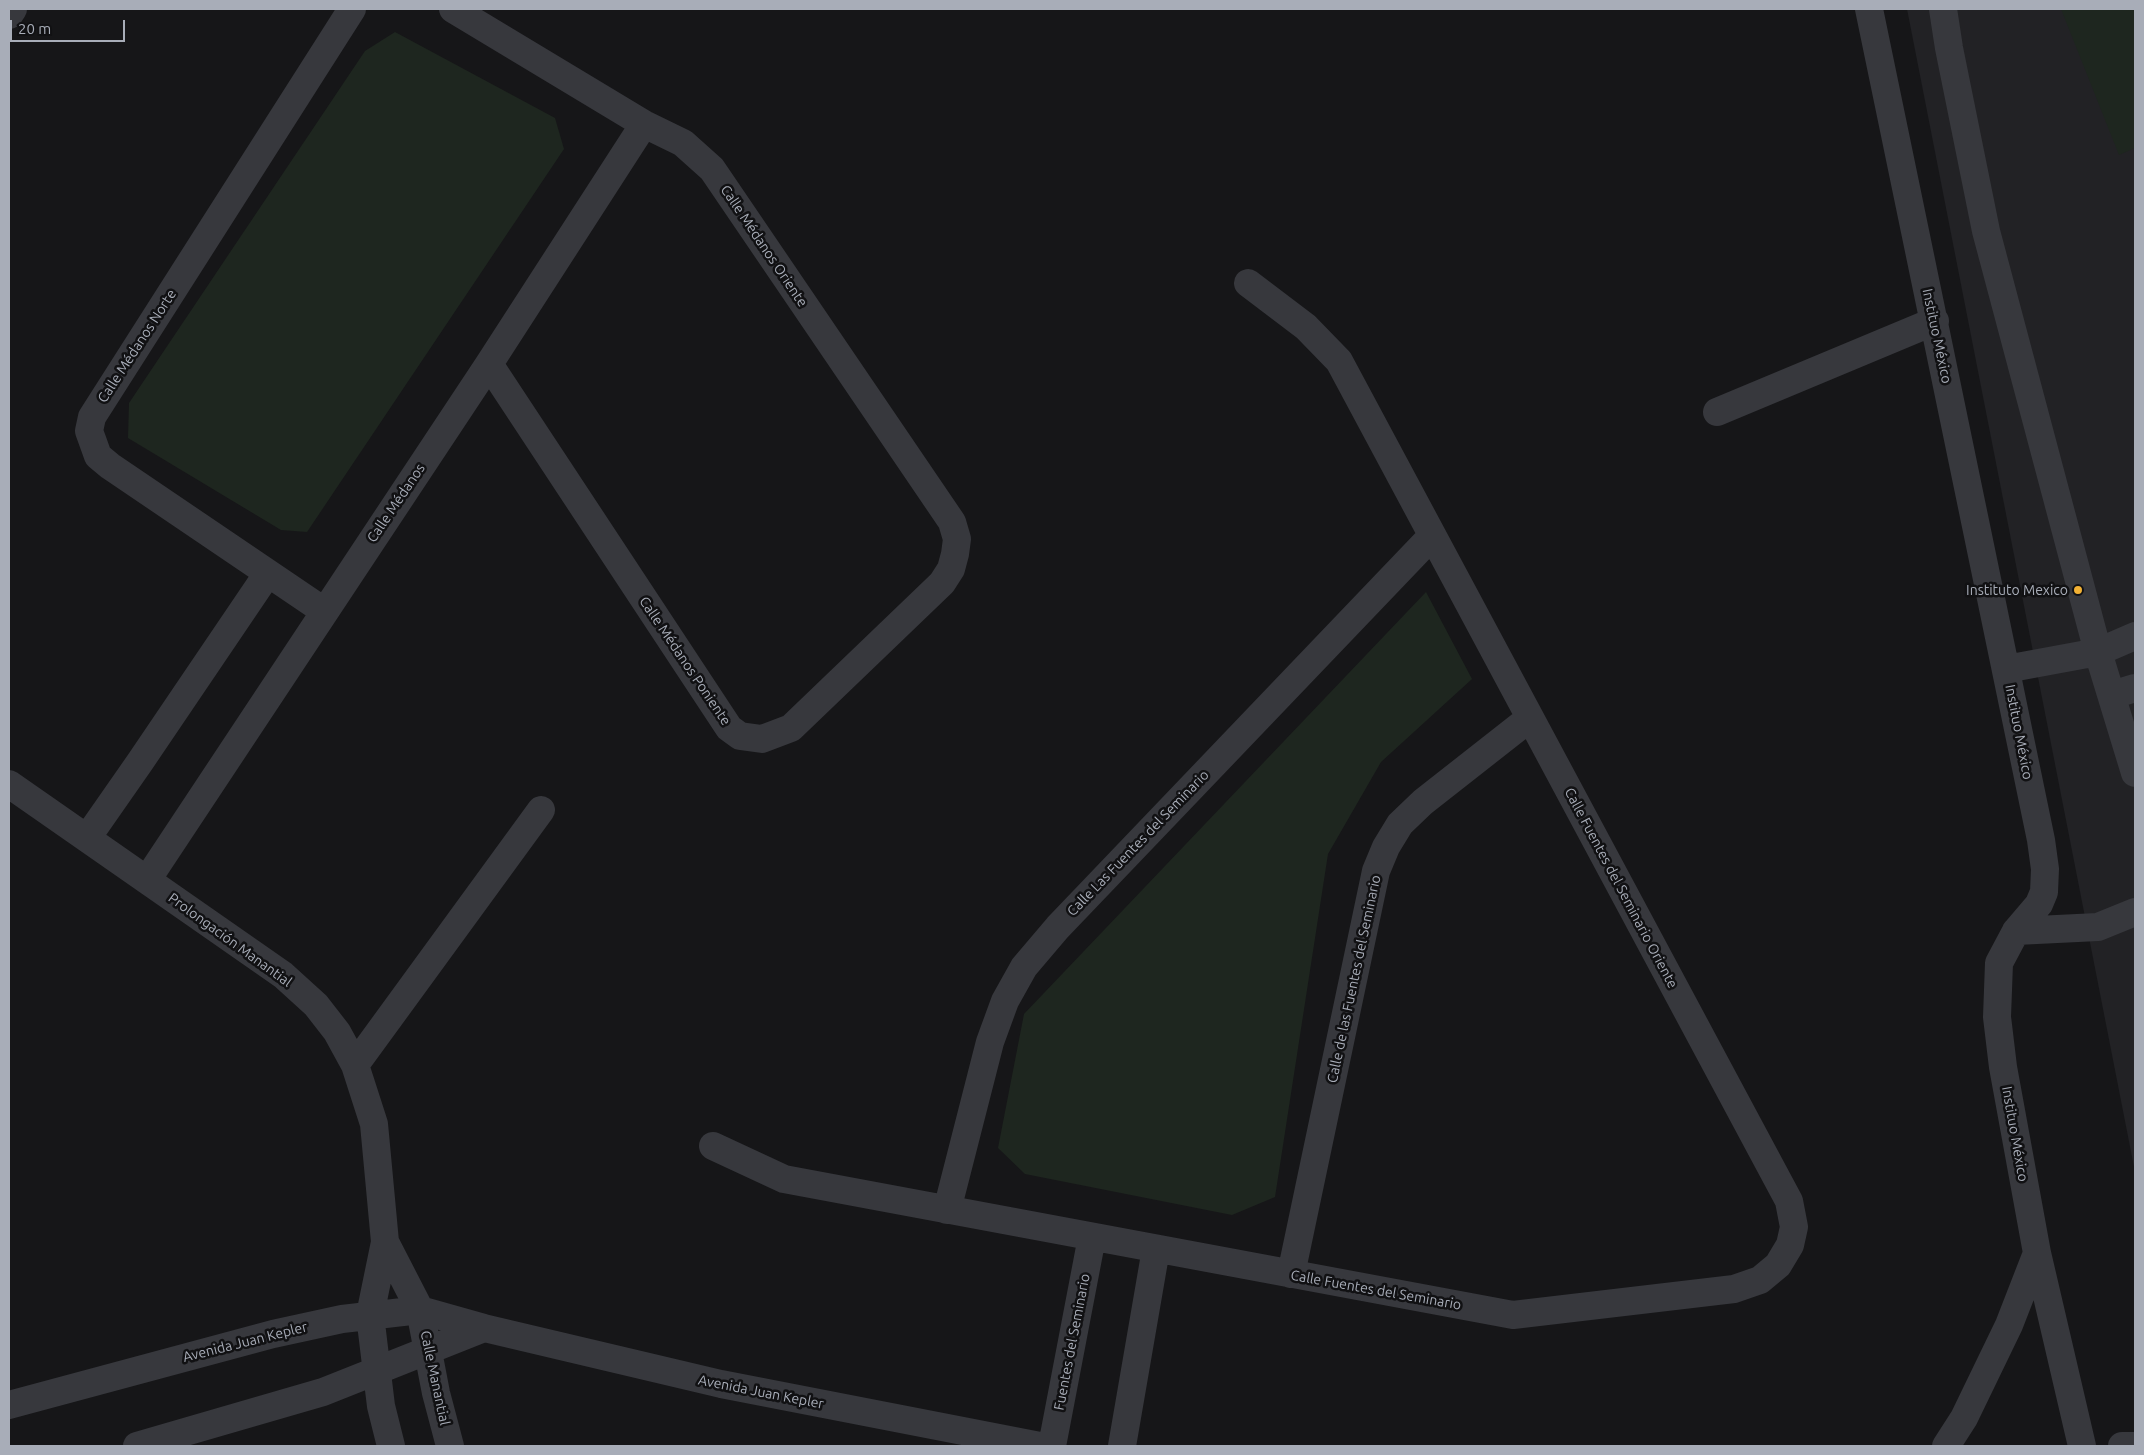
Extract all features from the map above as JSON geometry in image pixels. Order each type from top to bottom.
[{"type":"street","points":[[9,15],[13,9]]},
{"type":"street","name":"Calle Médanos Norte","points":[[324,611],[110,466],[98,456],[89,431],[92,417],[352,9]]},
{"type":"street","name":"Calle Médanos Oriente","points":[[453,9],[644,124],[682,143],[712,169],[952,522],[957,539],[955,554],[950,569],[942,583]]},
{"type":"street","name":"Instituo México","points":[[1869,9],[1935,321],[2045,869],[2044,892],[2039,904],[2016,931],[1999,963],[1997,1016],[2003,1067],[2036,1253],[2082,1446]]},
{"type":"street","points":[[1943,9],[1949,48],[1986,231],[2098,652],[2123,691],[2135,773]]},
{"type":"street","name":"Calle Médanos","points":[[147,880],[489,364],[644,124]]},
{"type":"street","name":"Calle Fuentes del Seminario Oriente","points":[[1248,283],[1306,328],[1339,361],[1789,1201],[1794,1227],[1790,1245]]},
{"type":"street","points":[[1717,412],[1935,321]]},
{"type":"street","name":"Calle Médanos Poniente","points":[[489,364],[729,728],[740,736],[762,738],[790,728],[942,583]]},
{"type":"street","name":"Calle Las Fuentes del Seminario","points":[[947,1210],[990,1042],[1005,1001],[1024,967],[1058,927],[1432,536]]},
{"type":"street","points":[[87,838],[268,573]]},
{"type":"street","points":[[2006,669],[2098,652],[2135,636]]},
{"type":"street","name":"Calle de las Fuentes del Seminario","points":[[1291,1274],[1376,871],[1400,824],[1423,802],[1530,718]]},
{"type":"street","name":"Prolongación Manantial","points":[[9,784],[283,975],[316,1006],[337,1032],[355,1065],[374,1124],[385,1242],[370,1315]]},
{"type":"street","points":[[355,1065],[541,810]]},
{"type":"street","points":[[2016,931],[2098,927],[2135,912]]},
{"type":"street","name":"Calle Fuentes del Seminario","points":[[713,1146],[784,1179],[1513,1315],[1734,1289],[1760,1280],[1778,1265],[1790,1245]]},
{"type":"street","name":"Fuentes del Seminario","points":[[1052,1446],[1092,1237]]},
{"type":"street","name":"Prolongación Manantial","points":[[385,1242],[420,1310]]},
{"type":"street","points":[[1122,1446],[1156,1249]]},
{"type":"street","points":[[1946,1446],[1964,1418],[2009,1325],[2036,1253]]},
{"type":"street","name":"Avenida Juan Kepler","points":[[9,1405],[274,1334],[342,1319],[420,1310],[484,1328],[721,1384],[1040,1446]]},
{"type":"street","name":"Calle Manantial","points":[[420,1310],[450,1446]]},
{"type":"street","points":[[370,1315],[381,1406],[391,1446]]},
{"type":"street","points":[[137,1446],[323,1392],[484,1328]]},
{"type":"street","points":[[2122,1446],[2135,1446]]},
{"type":"shaded area","name":"Instituto Mexico","points":[[1907,9],[2135,9],[2135,1172]]},
{"type":"shaded area","points":[[2061,9],[2135,9],[2135,148],[2119,155]]},
{"type":"shaded area","points":[[395,32],[555,118],[564,149],[307,532],[281,530],[128,438],[129,403],[365,51]]},
{"type":"shaded area","points":[[1426,592],[1472,679],[1381,762],[1328,854],[1275,1197],[1232,1215],[1025,1174],[998,1148],[1024,1014]]},
{"type":"place","name":"Instituto Mexico","points":[[2078,590]]}]
